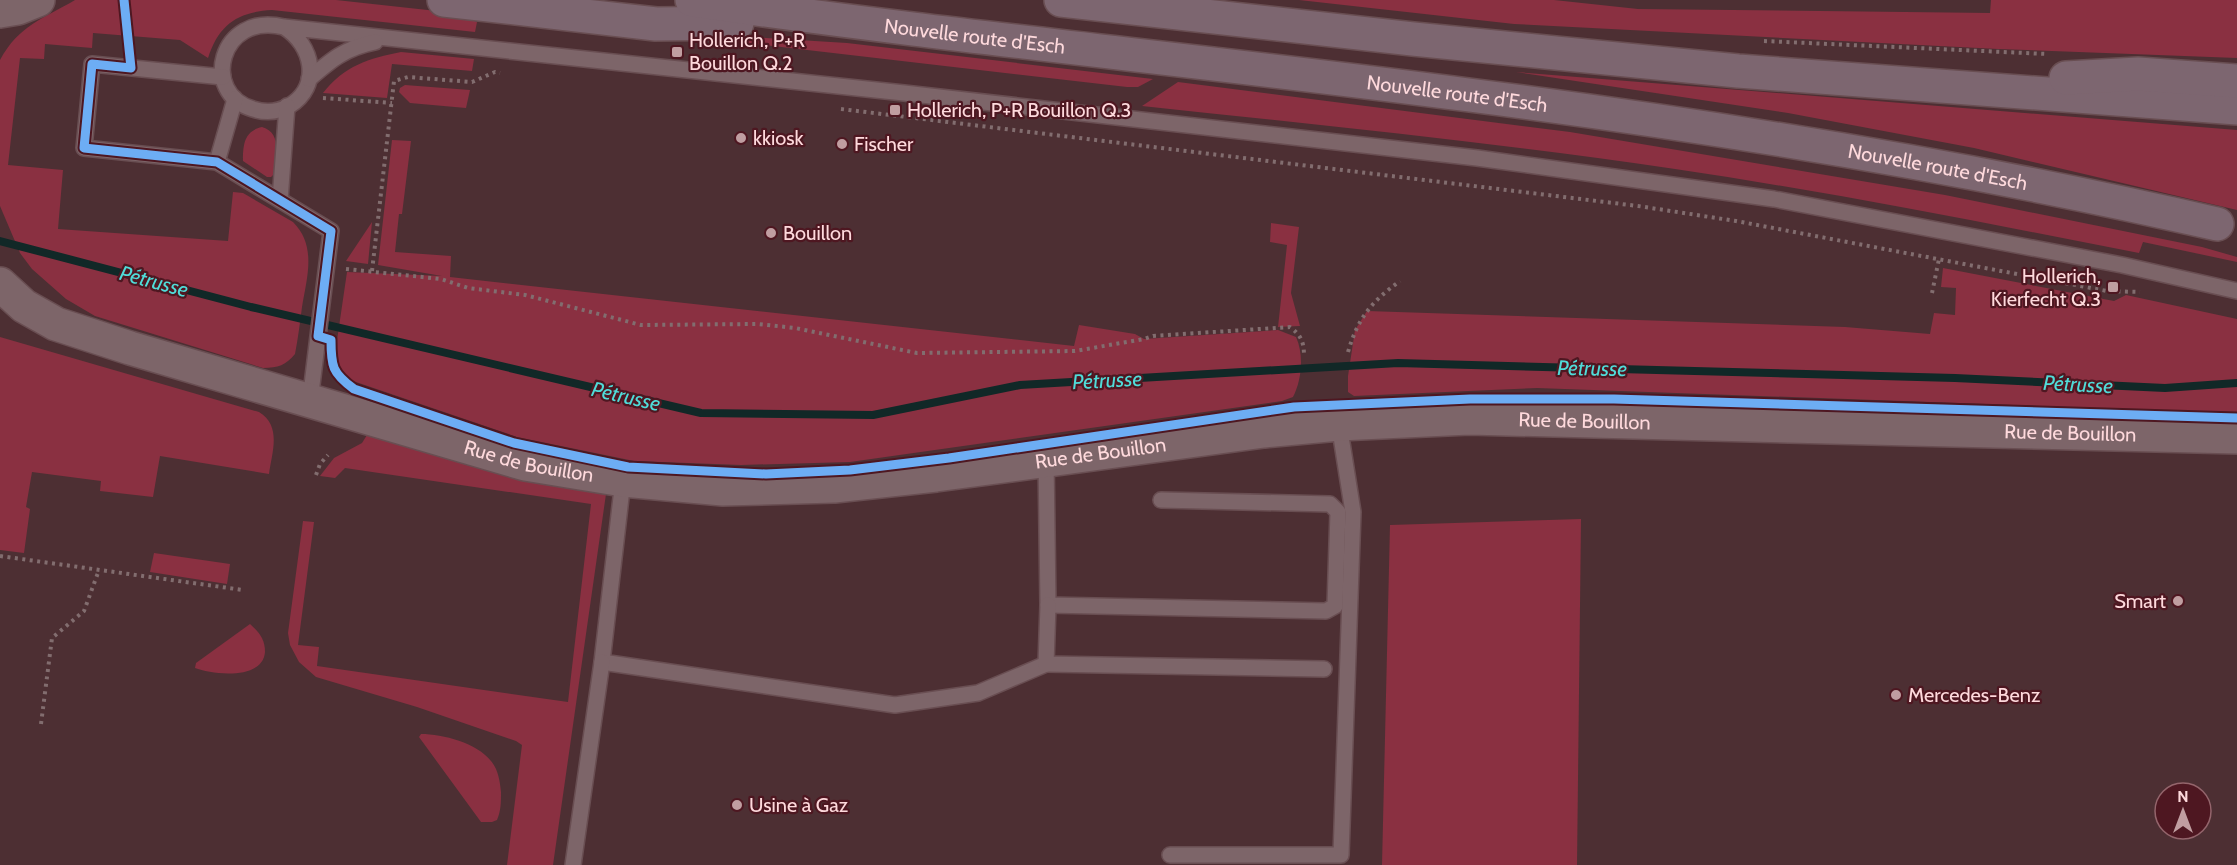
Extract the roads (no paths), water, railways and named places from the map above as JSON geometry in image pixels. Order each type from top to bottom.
[{"type":"highway","points":[[444,0],[656,24],[838,21]]},
{"type":"highway","name":"Nouvelle route d'Esch","points":[[692,0],[838,21],[1456,93],[1707,127],[2004,178],[2217,224]]},
{"type":"highway","points":[[1061,0],[1582,57],[1738,71],[2237,108]]},
{"type":"highway","points":[[1918,85],[2138,74],[2237,81]]},
{"type":"street","points":[[0,35],[19,6]]},
{"type":"street","name":"Rue de Bouillon","points":[[0,284],[24,306],[56,324],[525,464],[622,480],[723,489],[834,486],[936,475],[1046,458],[1264,430],[1469,418],[2237,437]]},
{"type":"lane","points":[[391,39],[357,45],[334,57],[287,106],[274,111],[260,111],[247,107],[235,99],[223,77],[224,57],[233,39],[244,30],[257,25],[271,24],[1477,158],[1774,199],[2110,263],[2237,291]]},
{"type":"lane","points":[[284,27],[303,43],[308,54],[310,67],[306,86]]},
{"type":"lane","points":[[223,77],[92,64],[84,148],[217,162],[331,231],[310,401]]},
{"type":"lane","points":[[217,162],[235,99]]},
{"type":"lane","points":[[279,200],[287,106]]},
{"type":"lane","points":[[1170,855],[1341,855],[1353,512],[1339,424]]},
{"type":"lane","points":[[1046,458],[1047,664]]},
{"type":"lane","points":[[573,865],[602,662],[622,480]]},
{"type":"lane","points":[[1048,605],[1326,611],[1335,606],[1338,512],[1330,504],[1161,500]]},
{"type":"lane","points":[[602,662],[895,705],[978,693],[1047,664],[1324,669]]},
{"type":"waterway","name":"Pétrusse","points":[[0,241],[251,307],[701,413],[873,415],[1020,385],[1398,363],[1955,378],[2165,388],[2237,383]]},
{"type":"place","name":"Hollerich, P+R Bouillon Q.2","points":[[677,52]]},
{"type":"place","name":"Hollerich, P+R Bouillon Q.3","points":[[895,110]]},
{"type":"place","name":"kkiosk","points":[[741,138]]},
{"type":"place","name":"Fischer","points":[[842,144]]},
{"type":"place","name":"Bouillon","points":[[771,233]]},
{"type":"place","name":"Hollerich, Kierfecht Q.3","points":[[2113,287]]},
{"type":"place","name":"Smart","points":[[2178,601]]},
{"type":"place","name":"Mercedes-Benz","points":[[1896,695]]},
{"type":"place","name":"Usine à Gaz","points":[[737,805]]}]
